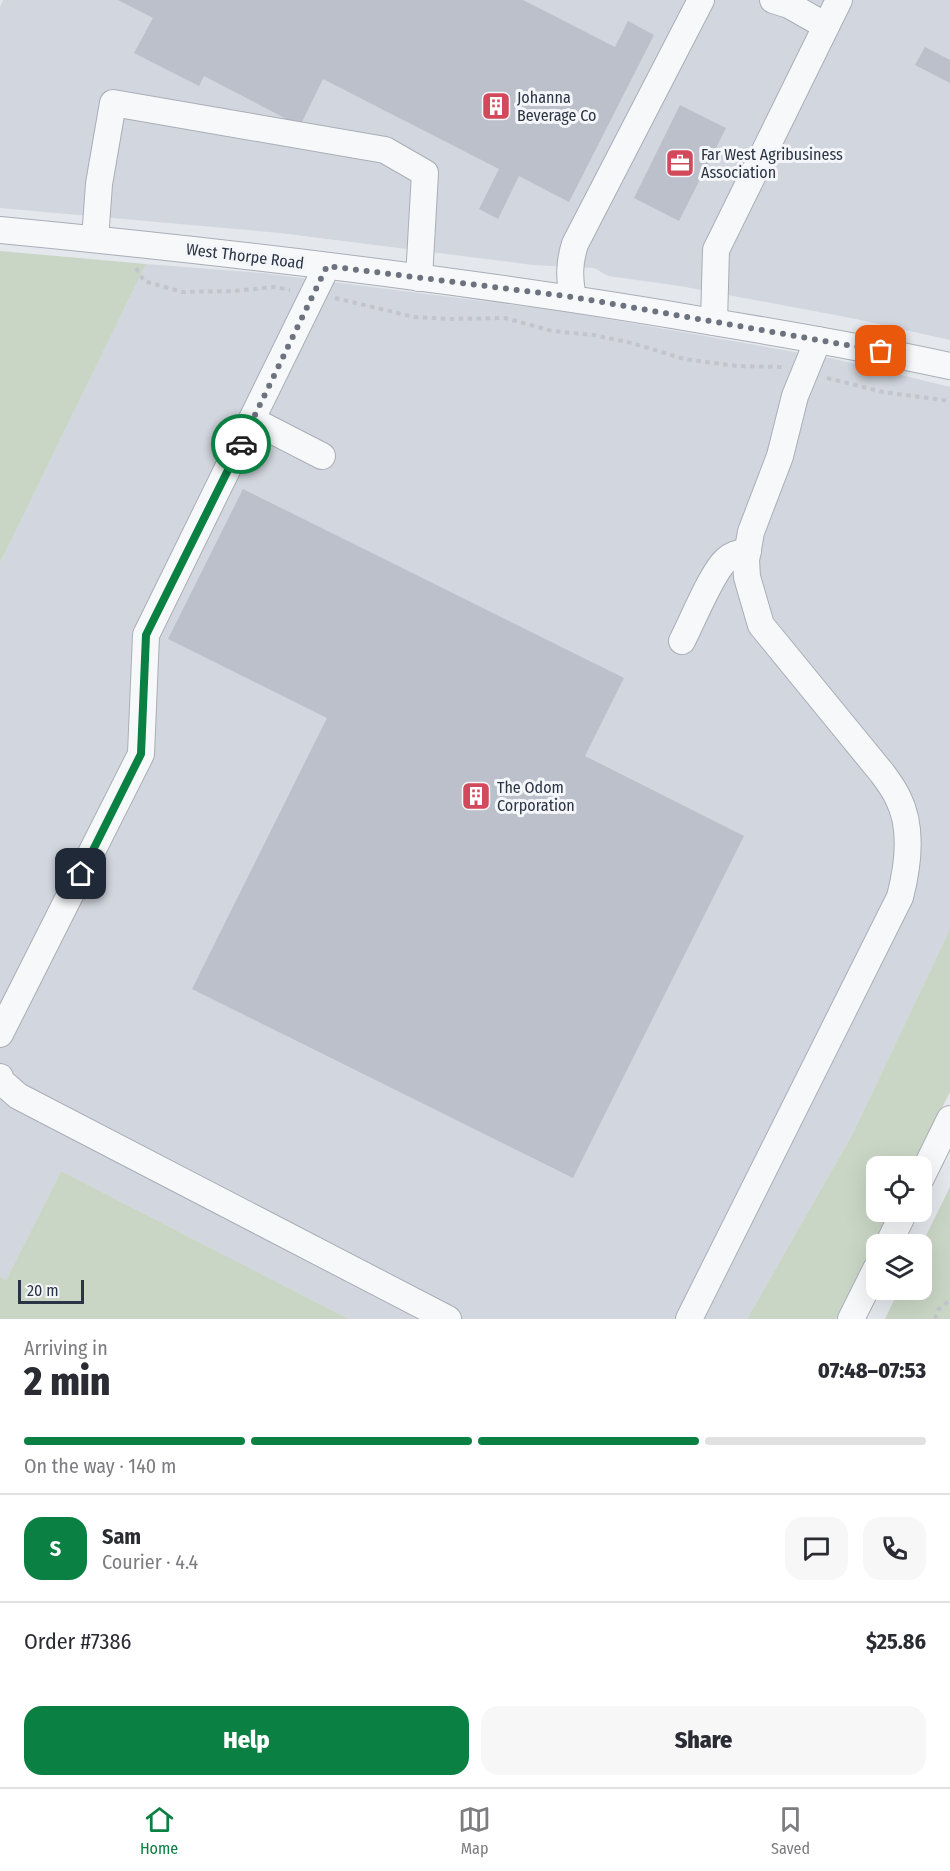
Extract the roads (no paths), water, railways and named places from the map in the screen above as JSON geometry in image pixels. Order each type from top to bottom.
[{"type":"street","points":[[573,297],[569,275],[575,244],[701,0]]},
{"type":"street","points":[[773,0],[789,5],[826,26]]},
{"type":"street","points":[[714,322],[716,250],[839,0]]},
{"type":"street","points":[[95,239],[99,184],[113,103],[385,150],[425,173],[419,278]]},
{"type":"street","name":"West Thorpe Road","points":[[0,230],[131,243],[573,297],[881,351],[950,366]]},
{"type":"street","points":[[0,1034],[141,754],[146,635],[327,266]]},
{"type":"street","points":[[689,1319],[900,897],[908,849],[906,823],[899,799],[882,773],[760,625],[747,577],[751,532],[780,456],[795,396],[818,340]]},
{"type":"street","points":[[252,420],[322,456]]},
{"type":"street","points":[[682,641],[712,580],[725,561],[736,553],[748,551]]},
{"type":"street","points":[[0,1077],[1,1082],[18,1096],[448,1319]]},
{"type":"street","points":[[932,1156],[950,1119]]},
{"type":"street","points":[[851,1319],[866,1289]]},
{"type":"place","name":"Johanna Beverage Co","points":[[496,106]]},
{"type":"place","name":"Far West Agribusiness Association","points":[[680,163]]},
{"type":"place","name":"The Odom Corporation","points":[[476,796]]}]
